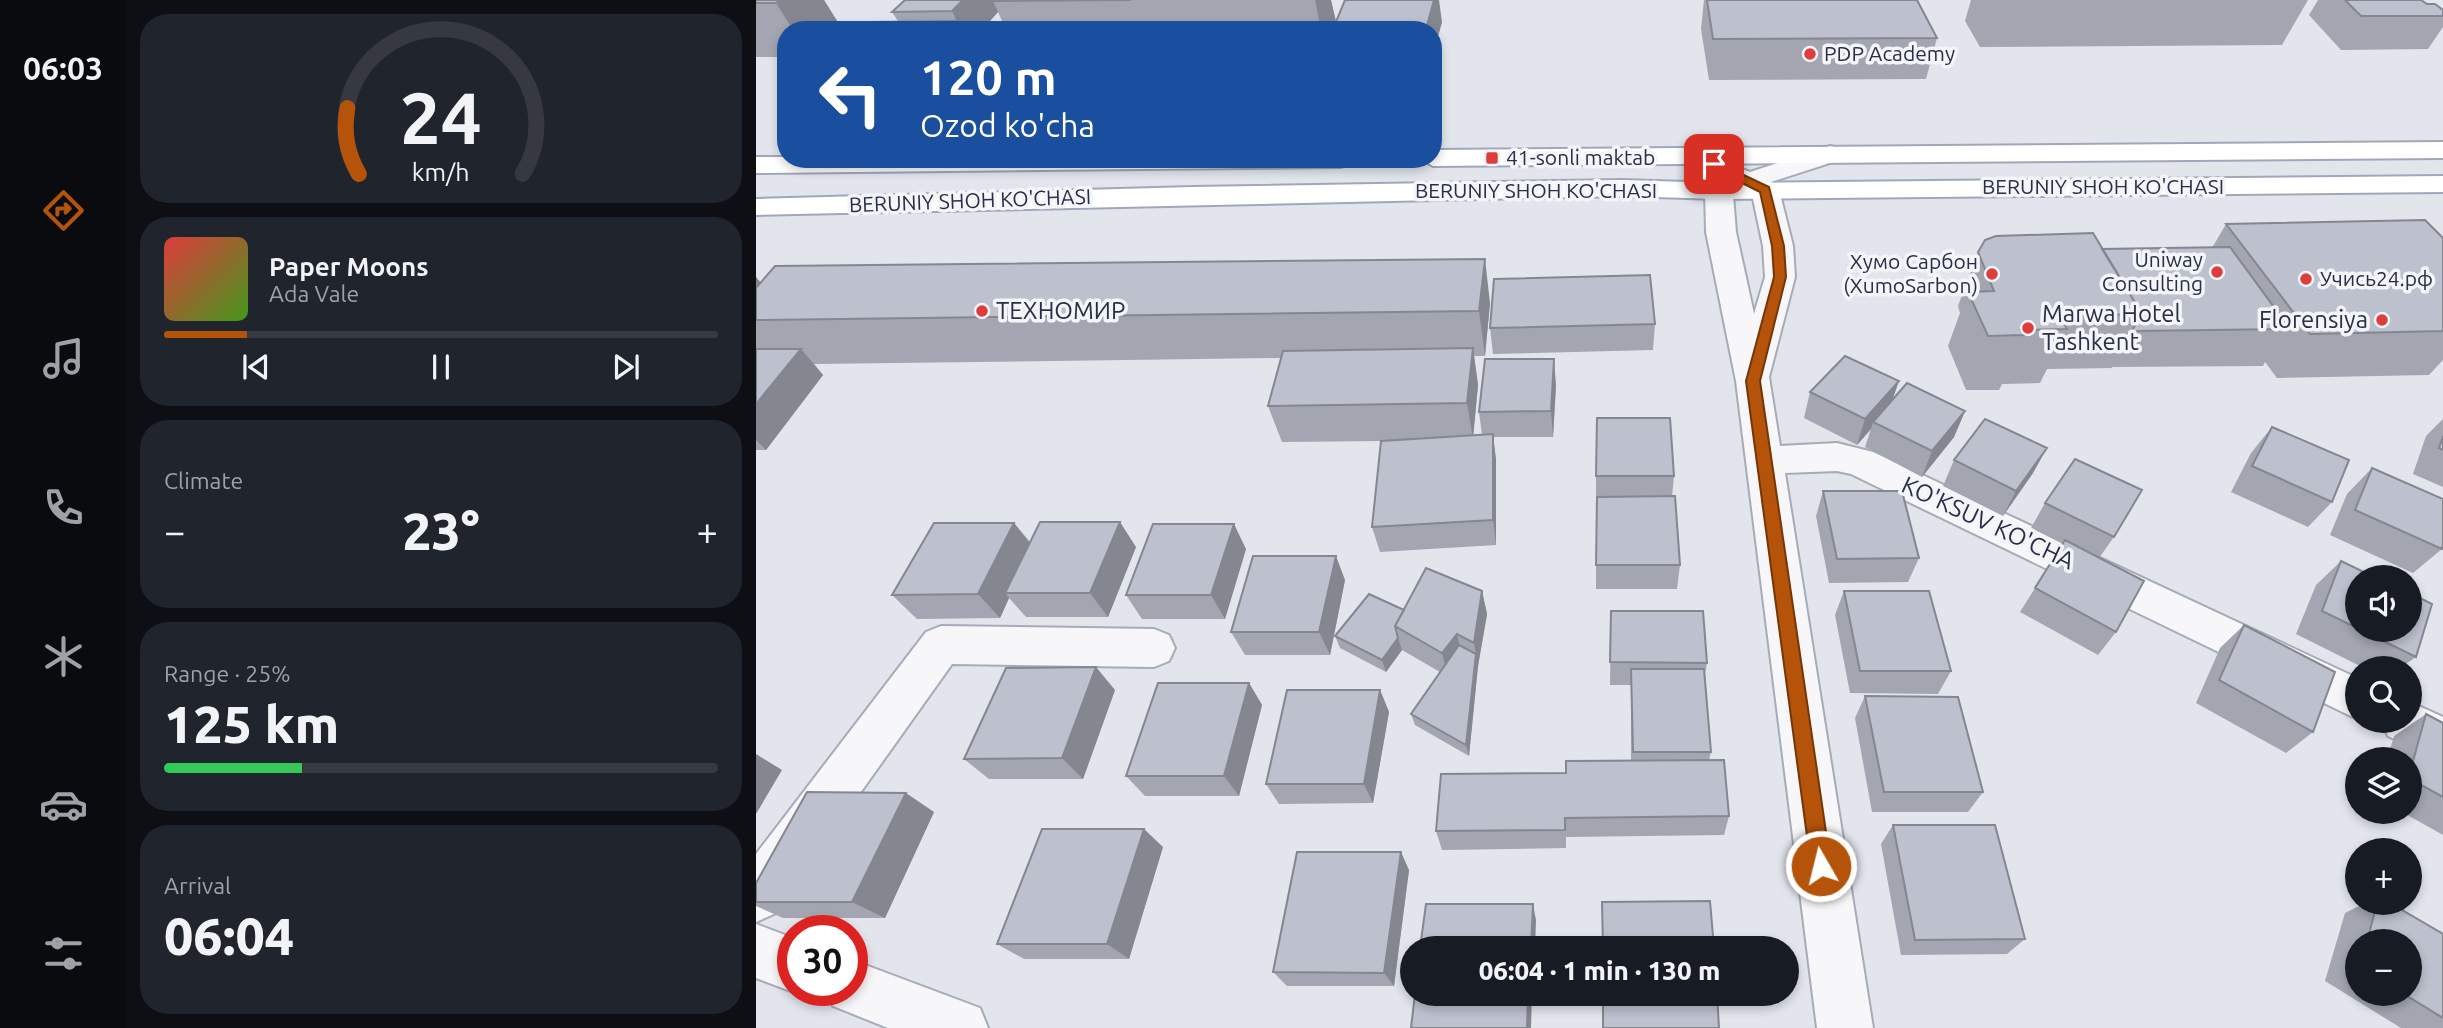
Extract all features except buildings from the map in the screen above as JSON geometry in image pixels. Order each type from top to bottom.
[{"type":"main road","name":"BERUNIY SHOH KO'CHASI","points":[[1442,158],[2443,149]]},
{"type":"main road","points":[[1645,188],[1648,156]]},
{"type":"main road","name":"BERUNIY SHOH KO'CHASI","points":[[756,165],[777,165]]},
{"type":"main road","name":"BERUNIY SHOH KO'CHASI","points":[[756,207],[1193,195],[1645,188],[1719,191],[1757,186],[2443,184]]},
{"type":"street","points":[[1757,186],[1830,154]]},
{"type":"street","points":[[1697,156],[1757,186],[1778,246],[1780,277],[1753,381]]},
{"type":"street","points":[[1719,191],[1721,232],[1753,381],[1762,461],[1844,1028]]},
{"type":"street","name":"KO'KSUV KO'CHA","points":[[1762,461],[1837,457],[1860,462],[2345,693]]},
{"type":"street","points":[[756,896],[941,645],[1154,648]]},
{"type":"street","points":[[2422,730],[2443,740]]},
{"type":"street","points":[[756,951],[777,959]]},
{"type":"street","points":[[868,993],[960,1028]]},
{"type":"place","name":"PDP Academy","points":[[1810,54]]},
{"type":"place","name":"41-sonli maktab","points":[[1492,158]]},
{"type":"place","name":"Uniway Consulting","points":[[2217,272]]},
{"type":"place","name":"Хумо Сарбон (XumoSarbon)","points":[[1992,274]]},
{"type":"place","name":"Учись24.рф","points":[[2306,279]]},
{"type":"place","name":"ТЕХНОМИР","points":[[982,311]]},
{"type":"place","name":"Florensiya","points":[[2382,320]]},
{"type":"place","name":"Marwa Hotel Tashkent","points":[[2028,328]]},
{"type":"route","points":[[1714,164],[1765,190],[1772,230],[1778,246],[1780,277],[1753,381],[1762,461],[1821,866]]}]
